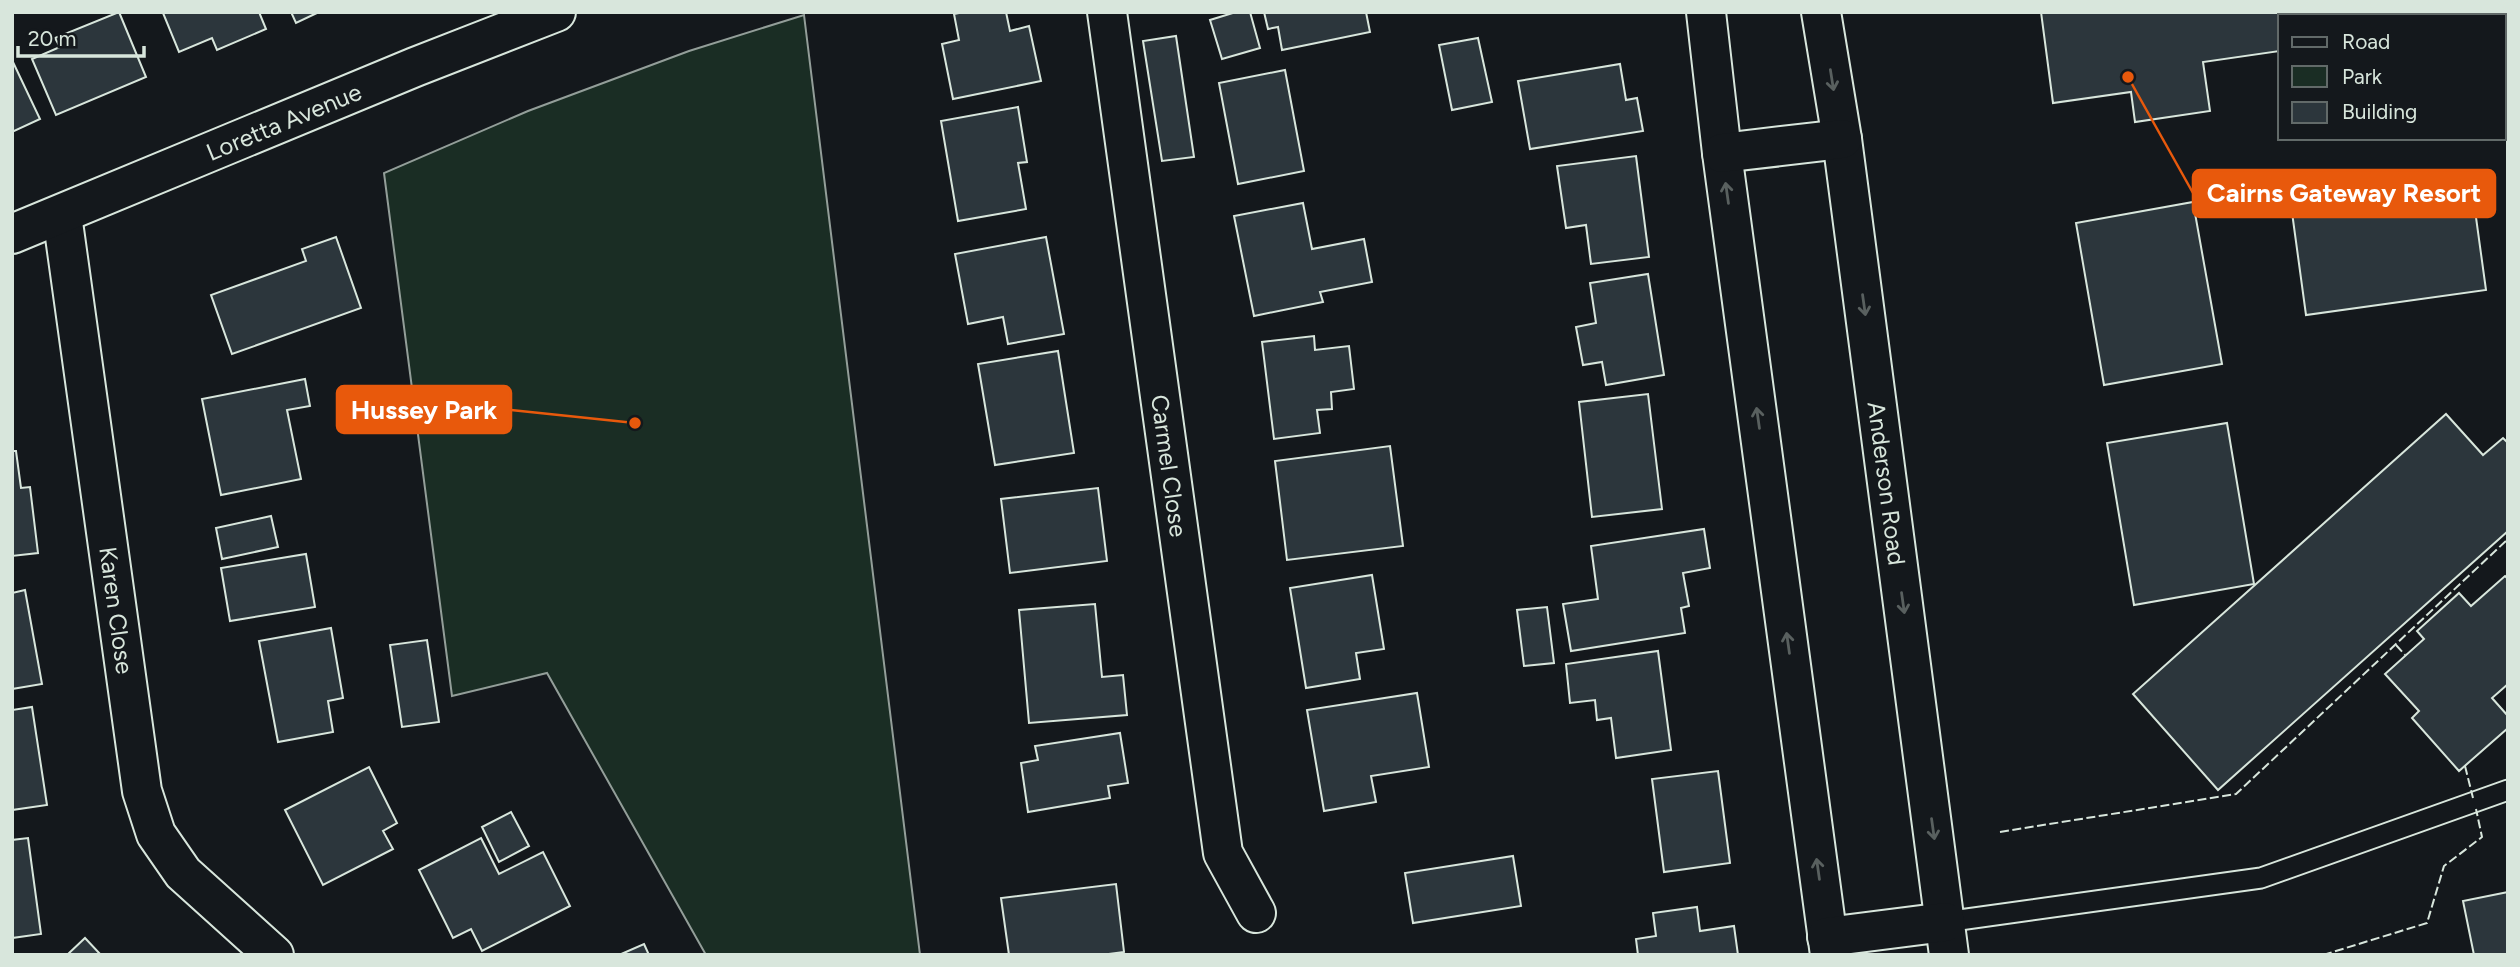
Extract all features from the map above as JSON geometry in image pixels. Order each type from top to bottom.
[{"type":"street","name":"Loretta Avenue","points":[[12,234],[415,67],[556,12]]},
{"type":"street","name":"Carmel Close","points":[[1107,12],[1223,853],[1256,913]]},
{"type":"street","points":[[1706,12],[1722,153],[1828,946],[1947,939]]},
{"type":"street","name":"Anderson Road","points":[[1821,12],[1842,139],[1947,939]]},
{"type":"street","points":[[1722,153],[1842,139]]},
{"type":"street","name":"Karen Close","points":[[62,215],[142,791],[156,834],[183,873],[274,955]]},
{"type":"lane","points":[[1947,939],[2261,878],[2508,790]]},
{"type":"green space","points":[[804,15],[920,955],[706,955],[547,673],[452,696],[384,173],[528,111],[689,51]]},
{"type":"building","points":[[119,12],[146,77],[56,115],[32,59],[60,47],[55,38]]},
{"type":"building","points":[[259,12],[266,29],[217,50],[212,38],[179,52],[163,13]]},
{"type":"building","points":[[291,12],[319,12],[296,23]]},
{"type":"building","points":[[1006,12],[1010,31],[1029,26],[1041,81],[953,99],[942,44],[959,40],[954,14]]},
{"type":"building","points":[[1236,12],[1250,12],[1260,48],[1222,59],[1210,20]]},
{"type":"building","points":[[1264,12],[1366,12],[1370,32],[1282,50],[1278,27],[1268,29]]},
{"type":"building","points":[[2041,12],[2324,12],[2278,14],[2278,51],[2203,62],[2210,111],[2135,122],[2131,92],[2053,103]]},
{"type":"building","points":[[2508,12],[2508,64],[2506,68],[2506,14],[2407,14]]},
{"type":"building","points":[[1176,36],[1194,157],[1162,161],[1143,41]]},
{"type":"building","points":[[1478,38],[1492,102],[1452,110],[1439,45]]},
{"type":"building","points":[[12,60],[40,119],[12,132]]},
{"type":"building","points":[[1620,64],[1626,100],[1637,98],[1643,131],[1530,149],[1518,81]]},
{"type":"building","points":[[1285,70],[1304,171],[1238,184],[1219,83]]},
{"type":"building","points":[[1018,107],[1027,162],[1018,163],[1026,209],[958,221],[941,121]]},
{"type":"building","points":[[1636,156],[1649,257],[1591,264],[1586,225],[1566,228],[1557,166]]},
{"type":"building","points":[[2471,181],[2486,290],[2306,315],[2291,205]]},
{"type":"building","points":[[2193,202],[2222,364],[2104,385],[2076,223]]},
{"type":"building","points":[[1303,203],[1312,249],[1364,239],[1372,282],[1320,292],[1323,302],[1254,316],[1234,216]]},
{"type":"building","points":[[336,237],[361,308],[232,354],[211,295],[306,261],[302,249]]},
{"type":"building","points":[[1046,237],[1064,334],[1008,344],[1003,317],[968,324],[955,254]]},
{"type":"building","points":[[1648,274],[1664,375],[1606,385],[1602,362],[1583,365],[1576,327],[1596,323],[1590,283]]},
{"type":"building","points":[[1314,336],[1315,350],[1349,346],[1354,389],[1331,392],[1332,409],[1317,410],[1320,433],[1274,439],[1262,342]]},
{"type":"building","points":[[1058,351],[1074,453],[995,465],[978,364]]},
{"type":"building","points":[[305,379],[310,406],[287,410],[301,479],[221,495],[202,399]]},
{"type":"building","points":[[1648,394],[1662,509],[1592,517],[1579,402]]},
{"type":"building","points":[[2446,414],[2483,455],[2503,438],[2508,443],[2508,531],[2218,790],[2133,694]]},
{"type":"building","points":[[2227,423],[2254,584],[2134,605],[2107,443]]},
{"type":"building","points":[[1390,446],[1403,546],[1287,560],[1275,461]]},
{"type":"building","points":[[12,451],[16,451],[21,488],[30,487],[38,553],[12,556]]},
{"type":"building","points":[[1098,488],[1107,561],[1010,573],[1001,499]]},
{"type":"building","points":[[271,516],[278,547],[222,559],[216,528]]},
{"type":"building","points":[[1704,529],[1710,568],[1683,573],[1689,606],[1681,608],[1685,633],[1571,651],[1563,604],[1598,599],[1591,546]]},
{"type":"building","points":[[306,554],[315,607],[230,621],[221,568]]},
{"type":"building","points":[[1372,575],[1384,649],[1356,653],[1360,679],[1306,688],[1290,588]]},
{"type":"building","points":[[2505,576],[2508,579],[2508,684],[2492,698],[2508,716],[2508,728],[2459,771],[2412,718],[2419,711],[2385,674],[2424,639],[2417,631],[2459,593],[2471,606]]},
{"type":"building","points":[[25,590],[42,684],[12,689],[12,593]]},
{"type":"building","points":[[1095,604],[1102,677],[1123,675],[1127,715],[1029,723],[1019,610]]},
{"type":"building","points":[[1547,607],[1554,663],[1524,666],[1517,610]]},
{"type":"building","points":[[331,628],[343,698],[328,701],[333,732],[278,742],[259,641]]},
{"type":"building","points":[[427,640],[439,722],[402,727],[390,645]]},
{"type":"building","points":[[1658,651],[1671,750],[1616,758],[1611,718],[1597,720],[1595,700],[1570,703],[1566,664]]},
{"type":"building","points":[[1417,693],[1429,767],[1371,776],[1376,802],[1324,811],[1307,710]]},
{"type":"building","points":[[32,707],[47,805],[12,810],[12,710]]},
{"type":"building","points":[[1120,733],[1128,783],[1108,786],[1110,798],[1028,812],[1021,763],[1038,760],[1035,746]]},
{"type":"building","points":[[369,767],[397,823],[383,831],[393,849],[323,885],[285,810]]},
{"type":"building","points":[[1718,771],[1730,863],[1664,872],[1652,779]]},
{"type":"building","points":[[511,812],[529,846],[499,862],[482,827]]},
{"type":"building","points":[[28,838],[41,934],[12,938],[12,840]]},
{"type":"building","points":[[481,838],[499,874],[543,852],[570,906],[482,951],[471,929],[453,938],[419,870]]},
{"type":"building","points":[[1513,856],[1521,906],[1413,923],[1405,873]]},
{"type":"building","points":[[1116,884],[1124,952],[1101,955],[1009,955],[1001,898]]},
{"type":"building","points":[[2508,892],[2508,955],[2474,955],[2463,901]]},
{"type":"building","points":[[1697,907],[1700,931],[1734,926],[1738,955],[1638,955],[1636,939],[1656,936],[1653,913]]},
{"type":"building","points":[[85,938],[101,955],[67,955]]},
{"type":"building","points":[[644,944],[649,955],[619,955]]},
{"type":"fence","points":[[2000,832],[2236,794],[2508,539]]},
{"type":"fence","points":[[2396,645],[2405,655]]},
{"type":"fence","points":[[2465,766],[2473,798]]},
{"type":"fence","points":[[2323,955],[2427,923],[2444,866],[2482,837],[2476,809]]},
{"type":"place","name":"Cairns Gateway Resort","points":[[2128,77]]},
{"type":"place","name":"Hussey Park","points":[[635,423]]}]
